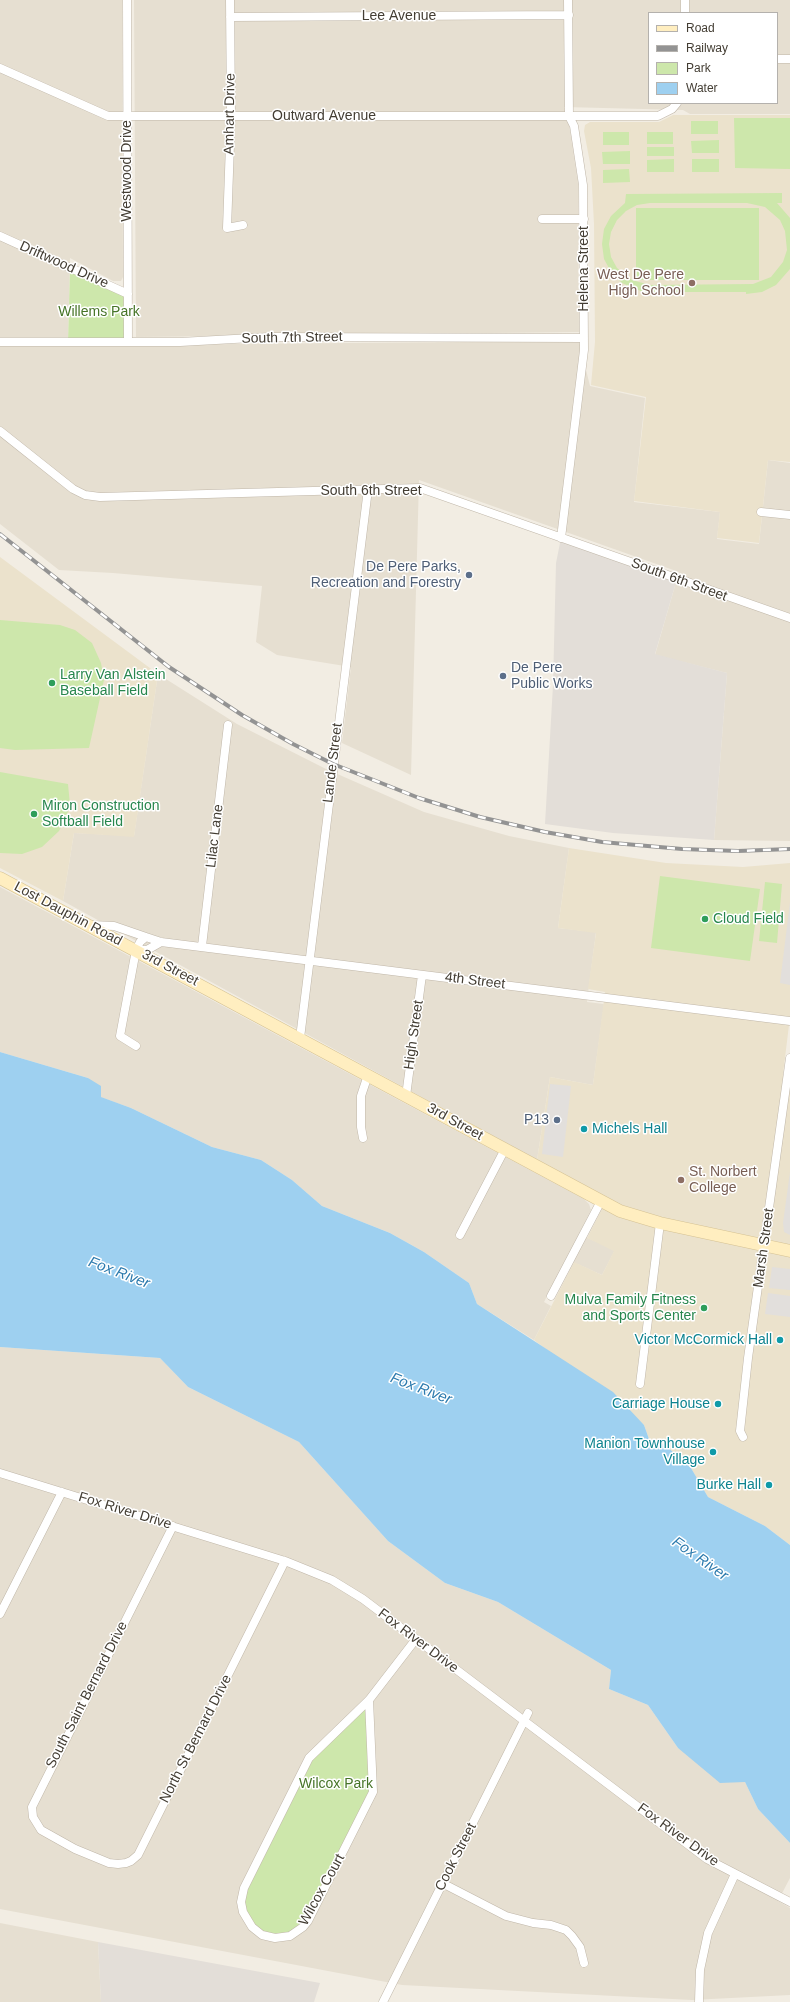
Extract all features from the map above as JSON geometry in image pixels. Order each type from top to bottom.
[{"type":"main road","name":"Lost Dauphin Road","points":[[0,878],[136,950]]},
{"type":"main road","name":"3rd Street","points":[[136,950],[601,1202],[627,1214],[790,1251]]},
{"type":"street","name":"Westwood Drive","points":[[127,0],[128,342]]},
{"type":"street","name":"Amhart Drive","points":[[230,0],[231,116],[227,228],[243,225]]},
{"type":"street","name":"Helena Street","points":[[561,538],[584,350],[584,219],[582,169],[574,126],[569,116],[568,0]]},
{"type":"street","points":[[685,0],[685,12]]},
{"type":"street","name":"Lee Avenue","points":[[230,17],[568,15]]},
{"type":"street","points":[[778,59],[790,59]]},
{"type":"street","name":"Outward Avenue","points":[[0,68],[108,116],[658,116],[672,109],[676,104]]},
{"type":"street","points":[[542,219],[584,219]]},
{"type":"street","name":"Driftwood Drive","points":[[0,236],[128,294]]},
{"type":"street","name":"South 7th Street","points":[[0,342],[180,342],[270,337],[584,338]]},
{"type":"street","name":"South 6th Street","points":[[0,432],[72,489],[84,495],[100,497],[420,488],[790,618]]},
{"type":"street","name":"Lande Street","points":[[300,1038],[368,489]]},
{"type":"street","points":[[761,512],[790,515]]},
{"type":"street","name":"Lilac Lane","points":[[202,946],[228,725]]},
{"type":"street","name":"4th Street","points":[[89,925],[114,926],[161,942],[790,1021]]},
{"type":"street","points":[[136,1046],[120,1036],[136,950],[140,942],[146,937]]},
{"type":"street","name":"4th Street","points":[[136,950],[147,950],[161,942]]},
{"type":"street","name":"High Street","points":[[406,1096],[422,975]]},
{"type":"street","name":"Marsh Street","points":[[743,1437],[740,1430],[790,1058]]},
{"type":"street","points":[[363,1138],[361,1127],[361,1096],[368,1075]]},
{"type":"street","points":[[460,1235],[505,1149]]},
{"type":"street","points":[[551,1296],[601,1202]]},
{"type":"street","points":[[640,1384],[660,1222]]},
{"type":"street","name":"Fox River Drive","points":[[0,1473],[285,1561],[332,1580],[363,1599],[707,1859],[790,1902]]},
{"type":"street","points":[[0,1614],[62,1492]]},
{"type":"street","name":"South Saint Bernard Drive","points":[[75,1849],[41,1830],[37,1826],[32,1814],[33,1803],[173,1526]]},
{"type":"street","name":"North St Bernard Drive","points":[[75,1849],[109,1863],[118,1864],[131,1861],[138,1855],[285,1561]]},
{"type":"street","name":"Wilcox Court","points":[[369,1700],[373,1792],[306,1924],[297,1932],[283,1938],[269,1937],[262,1934],[252,1927],[243,1912],[241,1902],[244,1888],[309,1758],[369,1700],[416,1639]]},
{"type":"street","name":"Cook Street","points":[[383,2002],[528,1713]]},
{"type":"street","points":[[699,2002],[700,1970],[708,1933],[735,1874]]},
{"type":"street","points":[[442,1883],[506,1916],[533,1924],[551,1925],[566,1930],[580,1947],[584,1963]]},
{"type":"shaded area","points":[[0,0],[122,0],[123,277],[121,281],[113,281],[70,258],[68,337],[0,337]]},
{"type":"shaded area","points":[[134,0],[790,0],[790,114],[690,114],[683,110],[564,107],[569,124],[578,183],[579,332],[136,337]]},
{"type":"shaded area","name":"West De Pere High School","points":[[673,115],[790,115],[790,462],[768,460],[759,543],[717,538],[720,512],[634,501],[646,397],[591,385],[595,342],[594,224],[591,168],[584,131],[585,125],[590,122],[659,122]]},
{"type":"shaded area","points":[[579,341],[590,386],[645,398],[634,502],[720,512],[717,539],[759,544],[768,460],[790,463],[790,841],[714,840],[727,673],[655,655],[679,572],[419,480],[411,775],[342,743],[351,667],[277,655],[256,642],[262,586],[113,573],[59,570],[0,524],[0,346]]},
{"type":"shaded area","points":[[561,538],[677,579],[655,654],[727,673],[714,840],[613,833],[545,824],[553,685],[556,563]]},
{"type":"shaded area","points":[[0,557],[158,674],[134,837],[74,833],[63,901],[0,868]]},
{"type":"shaded area","points":[[158,674],[237,724],[326,769],[424,812],[509,836],[569,848],[558,928],[596,932],[587,1002],[604,1004],[593,1085],[550,1077],[537,1160],[63,901],[74,833],[134,836]]},
{"type":"shaded area","name":"St. Norbert College","points":[[569,848],[666,863],[743,867],[790,863],[790,1017],[783,1074],[790,1075],[790,1545],[765,1526],[708,1497],[691,1468],[665,1445],[649,1439],[644,1425],[534,1340],[574,1262],[602,1275],[614,1251],[587,1238],[607,1199],[537,1160],[550,1077],[593,1085],[605,992],[588,989],[596,933],[558,928]]},
{"type":"shaded area","points":[[0,887],[584,1199],[589,1204],[591,1210],[579,1234],[615,1250],[602,1275],[566,1259],[544,1302],[551,1306],[534,1340],[477,1304],[469,1283],[424,1252],[390,1233],[322,1206],[292,1180],[261,1160],[212,1147],[131,1108],[100,1097],[88,1078],[0,1052]]},
{"type":"shaded area","points":[[790,902],[790,985],[780,983]]},
{"type":"shaded area","name":"P13","points":[[550,1084],[571,1086],[563,1157],[542,1154]]},
{"type":"shaded area","points":[[790,1172],[790,1235],[784,1232],[783,1223]]},
{"type":"shaded area","points":[[772,1267],[790,1269],[790,1290],[769,1288]]},
{"type":"shaded area","points":[[768,1293],[790,1296],[790,1317],[765,1314]]},
{"type":"shaded area","points":[[0,1347],[160,1358],[188,1387],[299,1442],[388,1541],[445,1583],[498,1602],[611,1670],[609,1689],[648,1705],[678,1748],[745,1782],[758,1809],[790,1843],[790,1878],[778,1901],[790,1908],[790,1995],[692,2000],[402,1985],[0,1909]]},
{"type":"shaded area","points":[[0,1923],[98,1942],[101,2002],[0,2002]]},
{"type":"shaded area","points":[[98,1942],[320,1983],[314,2002],[101,2002]]},
{"type":"green space","points":[[734,118],[790,118],[790,169],[735,168]]},
{"type":"green space","points":[[691,121],[718,121],[718,134],[691,134]]},
{"type":"green space","points":[[603,132],[629,132],[629,145],[603,145]]},
{"type":"green space","points":[[647,132],[673,132],[673,144],[647,144]]},
{"type":"green space","points":[[719,140],[719,153],[692,153],[691,141]]},
{"type":"green space","points":[[647,147],[674,147],[674,156],[647,156]]},
{"type":"green space","points":[[630,151],[630,164],[603,164],[602,152]]},
{"type":"green space","points":[[674,159],[674,172],[647,172],[647,160]]},
{"type":"green space","points":[[692,159],[719,159],[719,172],[692,172]]},
{"type":"green space","points":[[629,169],[630,182],[603,183],[603,170]]},
{"type":"green space","points":[[782,193],[782,203],[777,203],[790,218],[790,269],[776,285],[762,292],[746,294],[746,292],[643,292],[622,283],[611,272],[604,259],[602,244],[604,229],[611,216],[625,203],[626,194]],"holes":[[[650,203],[747,203],[765,207],[780,220],[785,231],[787,250],[783,262],[771,277],[753,284],[650,285],[632,280],[617,268],[611,257],[609,244],[611,232],[617,220],[626,211],[637,205]]]},
{"type":"green space","points":[[636,208],[759,208],[759,280],[636,280]]},
{"type":"green space","name":"Willems Park","points":[[70,268],[128,294],[128,342],[68,342]]},
{"type":"green space","name":"Larry Van Alstein Baseball Field","points":[[0,620],[60,625],[75,630],[92,643],[101,663],[104,680],[89,748],[15,750],[0,748]]},
{"type":"green space","name":"Miron Construction Softball Field","points":[[0,772],[68,784],[70,805],[66,818],[59,831],[42,847],[22,854],[0,853]]},
{"type":"green space","name":"Cloud Field","points":[[660,876],[760,889],[750,961],[651,948]]},
{"type":"green space","points":[[765,882],[782,884],[777,943],[759,941]]},
{"type":"green space","name":"Wilcox Park","points":[[369,1700],[373,1792],[308,1921],[283,1938],[257,1931],[241,1902],[309,1758]]},
{"type":"water","name":"Fox River","points":[[0,1052],[88,1078],[101,1086],[101,1097],[131,1108],[212,1147],[261,1160],[292,1180],[322,1206],[390,1233],[424,1252],[469,1283],[477,1304],[613,1392],[644,1425],[649,1439],[665,1445],[691,1468],[708,1497],[765,1526],[790,1545],[790,1843],[758,1809],[745,1782],[720,1783],[678,1748],[648,1705],[609,1689],[611,1670],[498,1602],[445,1583],[388,1541],[299,1442],[188,1387],[160,1358],[0,1347]]},
{"type":"railway","points":[[0,534],[169,667],[242,715],[293,744],[333,764],[419,798],[480,817],[545,832],[602,842],[682,849],[738,851],[790,849]]},
{"type":"place","name":"West De Pere High School","points":[[692,283]]},
{"type":"place","name":"De Pere Parks, Recreation and Forestry","points":[[469,575]]},
{"type":"place","name":"De Pere Public Works","points":[[503,676]]},
{"type":"place","name":"Larry Van Alstein Baseball Field","points":[[52,683]]},
{"type":"place","name":"Miron Construction Softball Field","points":[[34,814]]},
{"type":"place","name":"Cloud Field","points":[[705,919]]},
{"type":"place","name":"P13","points":[[557,1120]]},
{"type":"place","name":"Michels Hall","points":[[584,1129]]},
{"type":"place","name":"St. Norbert College","points":[[681,1180]]},
{"type":"place","name":"Mulva Family Fitness and Sports Center","points":[[704,1308]]},
{"type":"place","name":"Victor McCormick Hall","points":[[780,1340]]},
{"type":"place","name":"Carriage House","points":[[718,1404]]},
{"type":"place","name":"Manion Townhouse Village","points":[[713,1452]]},
{"type":"place","name":"Burke Hall","points":[[769,1485]]}]
